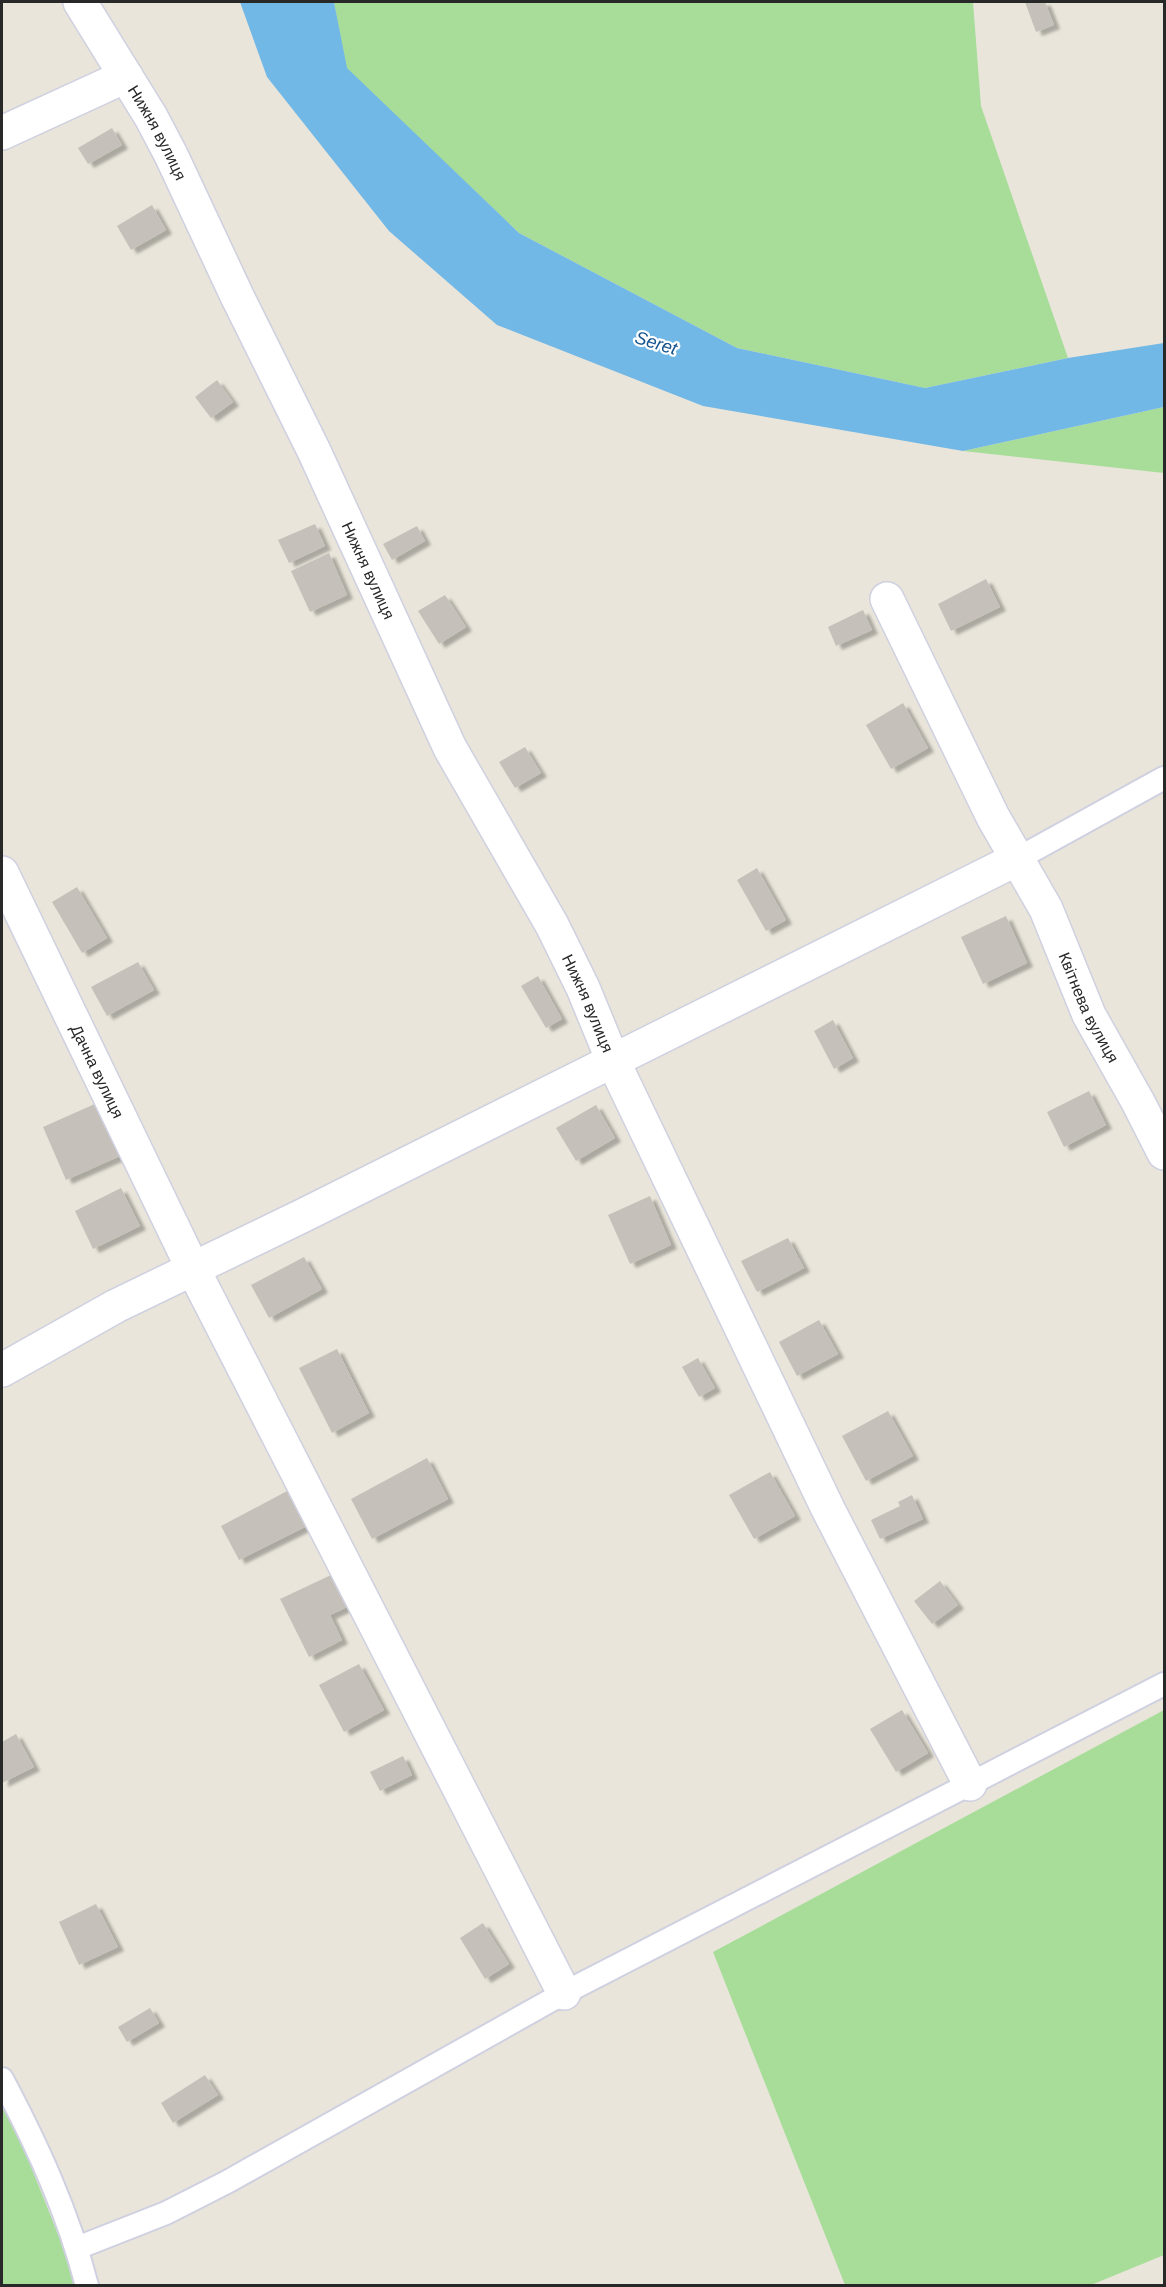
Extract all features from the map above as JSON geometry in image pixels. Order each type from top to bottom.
[{"type":"street","name":"Нижня вулиця","points":[[80,2],[151,117],[195,205],[237,296],[319,461],[450,748],[552,925],[583,988],[614,1061],[828,1509],[970,1784]]},
{"type":"street","points":[[2,133],[126,76]]},
{"type":"street","name":"Квітнева вулиця","points":[[887,599],[993,817],[1056,931],[1089,1015],[1164,1153]]},
{"type":"street","points":[[2,1370],[116,1306],[614,1061],[947,892],[1017,859]]},
{"type":"street","name":"Дачна вулиця","points":[[2,873],[193,1269],[564,1993]]},
{"type":"lane","points":[[1017,859],[1164,778]]},
{"type":"lane","points":[[77,2248],[166,2213],[227,2182],[564,1993],[1164,1684]]},
{"type":"lane","points":[[2,2079],[56,2189],[77,2248],[87,2286]]},
{"type":"green space","points":[[334,2],[973,2],[981,106],[1068,358],[925,388],[737,348],[519,233],[346,68]]},
{"type":"green space","points":[[1164,407],[1164,473],[963,451]]},
{"type":"green space","points":[[1164,1710],[1164,2255],[1091,2285],[845,2285],[713,1952]]},
{"type":"green space","points":[[2,2101],[13,2122],[64,2249],[74,2285],[2,2285]]},
{"type":"water","name":"Seret","points":[[240,2],[334,2],[347,68],[519,233],[737,348],[925,388],[1068,358],[1164,343],[1164,407],[963,451],[703,406],[497,325],[389,231],[267,77]]},
{"type":"building","points":[[1025,2],[1045,2],[1054,25],[1036,32]]},
{"type":"building","points":[[112,128],[122,145],[88,164],[78,148]]},
{"type":"building","points":[[152,205],[166,230],[131,250],[117,226]]},
{"type":"building","points":[[217,380],[233,402],[211,418],[195,397]]},
{"type":"building","points":[[315,524],[325,546],[289,563],[278,540]]},
{"type":"building","points":[[417,526],[425,541],[392,560],[383,544]]},
{"type":"building","points":[[329,553],[347,595],[310,612],[291,571]]},
{"type":"building","points":[[986,579],[1000,607],[951,631],[938,604]]},
{"type":"building","points":[[445,595],[466,627],[439,644],[418,611]]},
{"type":"building","points":[[863,610],[872,630],[836,646],[828,627]]},
{"type":"building","points":[[903,703],[928,748],[891,769],[866,725]]},
{"type":"building","points":[[525,747],[541,773],[515,788],[499,762]]},
{"type":"building","points":[[757,868],[786,920],[766,931],[737,880]]},
{"type":"building","points":[[77,887],[107,938],[82,953],[52,902]]},
{"type":"building","points":[[1006,916],[1027,963],[983,984],[961,937]]},
{"type":"building","points":[[138,962],[154,990],[107,1016],[91,987]]},
{"type":"building","points":[[538,976],[562,1019],[546,1028],[521,986]]},
{"type":"building","points":[[833,1020],[853,1058],[834,1069],[814,1031]]},
{"type":"building","points":[[1089,1091],[1106,1125],[1064,1147],[1047,1112]]},
{"type":"building","points":[[97,1103],[120,1156],[66,1180],[43,1127]]},
{"type":"building","points":[[596,1105],[615,1138],[576,1161],[556,1128]]},
{"type":"building","points":[[121,1188],[140,1226],[93,1249],[75,1211]]},
{"type":"building","points":[[650,1196],[671,1245],[630,1264],[608,1215]]},
{"type":"building","points":[[788,1238],[804,1268],[757,1292],[741,1261]]},
{"type":"building","points":[[304,1257],[322,1289],[269,1318],[251,1285]]},
{"type":"building","points":[[819,1320],[838,1354],[797,1376],[779,1342]]},
{"type":"building","points":[[337,1349],[369,1413],[332,1433],[299,1368]]},
{"type":"building","points":[[698,1358],[715,1388],[699,1397],[682,1367]]},
{"type":"building","points":[[888,1411],[913,1456],[866,1481],[842,1436]]},
{"type":"building","points":[[427,1458],[448,1499],[372,1539],[351,1499]]},
{"type":"building","points":[[770,1472],[795,1516],[754,1539],[729,1495]]},
{"type":"building","points":[[289,1490],[307,1526],[239,1560],[221,1526]]},
{"type":"building","points":[[912,1495],[923,1519],[880,1539],[871,1520],[900,1506],[898,1502]]},
{"type":"building","points":[[331,1575],[347,1607],[330,1615],[342,1640],[309,1657],[280,1599]]},
{"type":"building","points":[[940,1581],[958,1605],[932,1624],[914,1601]]},
{"type":"building","points":[[359,1664],[384,1710],[344,1732],[319,1685]]},
{"type":"building","points":[[902,1710],[928,1753],[896,1772],[870,1729]]},
{"type":"building","points":[[16,1734],[34,1767],[2,1783],[2,1742]]},
{"type":"building","points":[[403,1756],[412,1775],[380,1791],[370,1772]]},
{"type":"building","points":[[96,1904],[118,1947],[79,1965],[59,1922]]},
{"type":"building","points":[[483,1923],[509,1964],[485,1979],[460,1938]]},
{"type":"building","points":[[150,2008],[159,2023],[127,2042],[118,2027]]},
{"type":"building","points":[[205,2075],[218,2095],[173,2123],[161,2103]]}]
